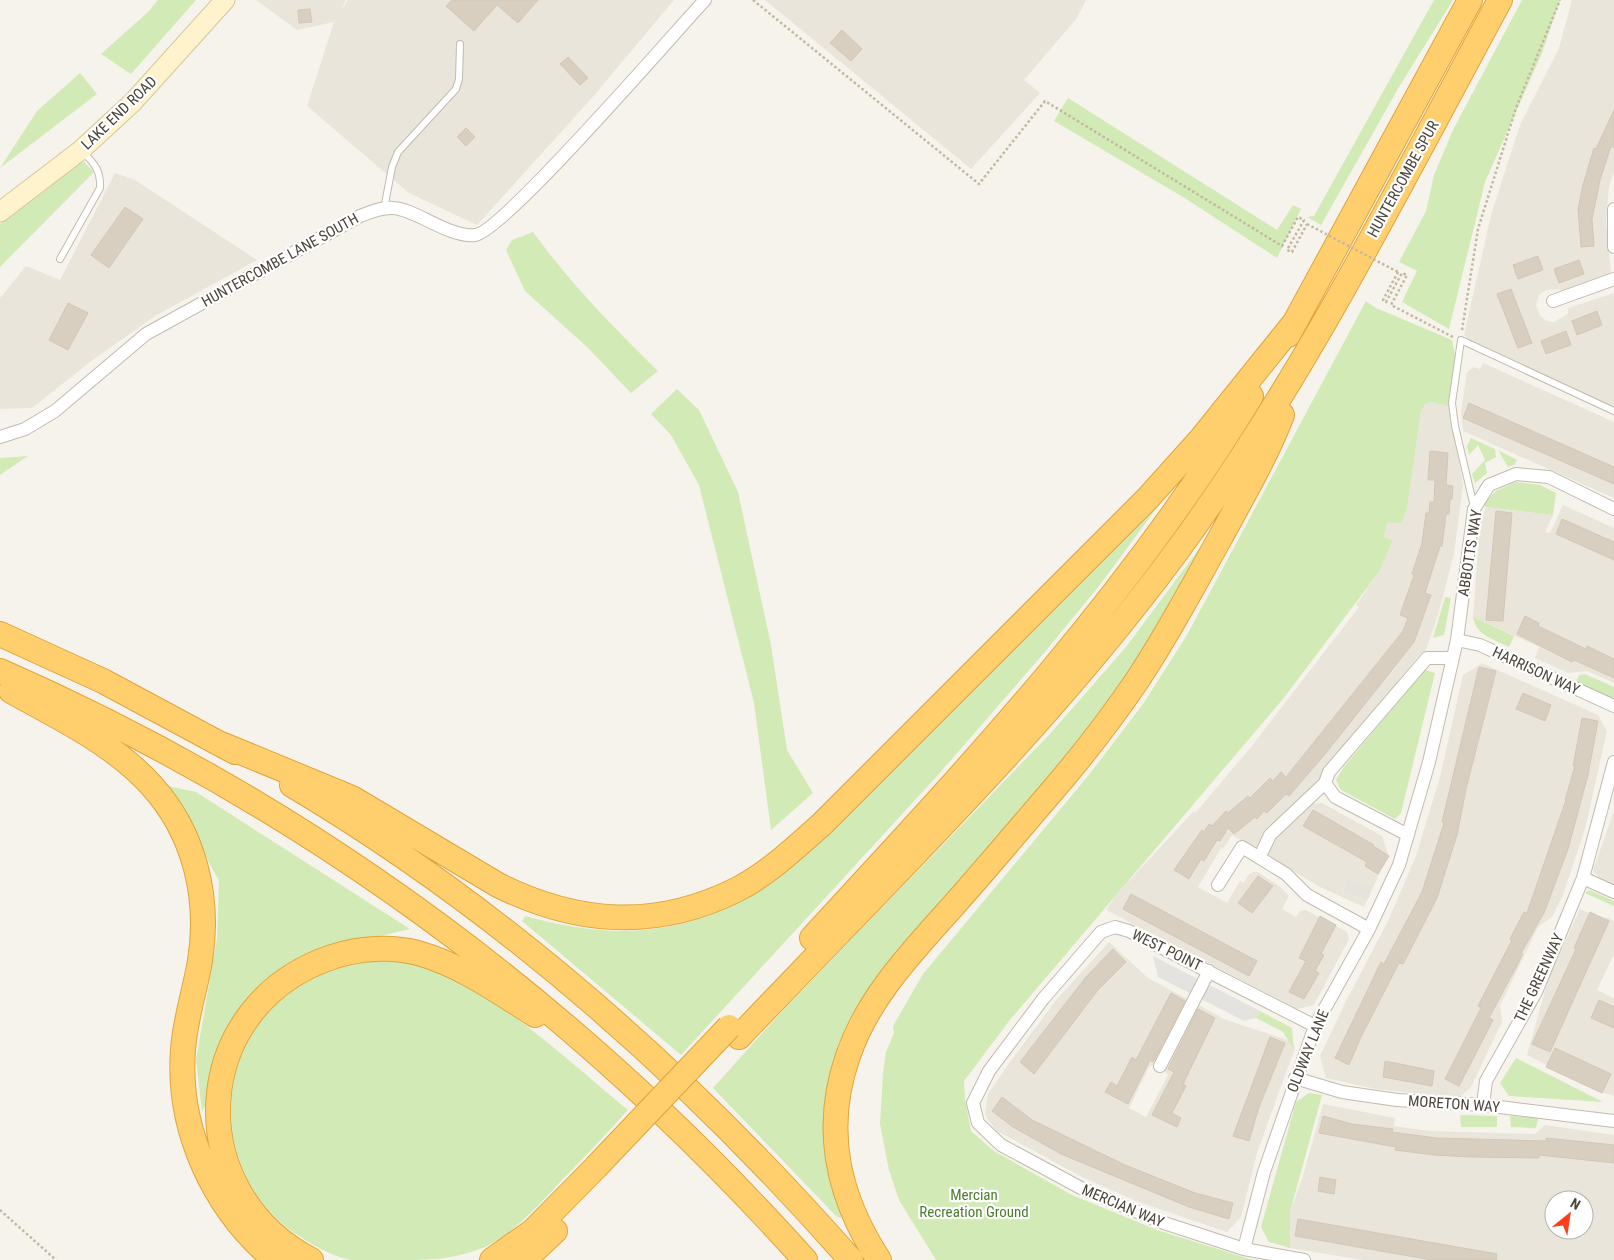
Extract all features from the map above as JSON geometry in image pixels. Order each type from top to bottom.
[{"type":"highway","name":"HUNTERCOMBE SPUR","points":[[1296,322],[1470,0]]},
{"type":"highway","name":"HUNTERCOMBE SPUR","points":[[1304,356],[1395,195],[1500,0]]},
{"type":"highway","points":[[221,744],[352,798],[472,870],[522,897],[550,907],[574,913],[627,918],[659,916],[699,906],[739,888],[783,858],[822,824],[1148,498],[1202,439],[1296,322]]},
{"type":"highway","points":[[734,1032],[997,736],[1102,611],[1148,552],[1221,446],[1296,322]]},
{"type":"highway","points":[[524,1260],[601,1172],[734,1032],[965,801],[1091,661],[1212,502],[1304,356]]},
{"type":"highway","points":[[879,1260],[851,1212],[841,1178],[835,1139],[838,1096],[848,1056],[856,1038],[887,982],[1050,794],[1104,727],[1136,682],[1178,615],[1274,436],[1304,356]]},
{"type":"highway","points":[[0,634],[103,681],[221,744],[305,793],[442,884],[542,962],[639,1045],[773,1174],[851,1260]]},
{"type":"highway","points":[[0,671],[140,738],[309,835],[394,892],[534,998],[607,1061],[733,1182],[805,1260]]},
{"type":"highway","points":[[0,684],[125,759],[153,786],[182,830],[198,873],[203,924],[199,962],[188,1014],[183,1050],[183,1082],[187,1112],[205,1168],[221,1200],[248,1235],[275,1260]]},
{"type":"highway","points":[[311,1260],[273,1235],[250,1210],[230,1175],[219,1133],[220,1086],[231,1049],[243,1026],[259,1004],[284,981],[309,966],[341,954],[382,949],[418,953],[453,967],[488,986],[607,1061]]},
{"type":"highway","points":[[492,1260],[533,1231],[601,1172]]},
{"type":"main road","name":"LAKE END ROAD","points":[[0,212],[81,150],[132,102],[225,0]]},
{"type":"street","name":"HUNTERCOMBE LANE SOUTH","points":[[0,437],[25,429],[55,411],[146,334],[360,216],[394,208],[457,233],[476,236],[491,228],[544,177],[705,0]]},
{"type":"street","points":[[1614,209],[1614,247]]},
{"type":"street","points":[[1554,301],[1614,279]]},
{"type":"street","name":"ABBOTTS WAY","points":[[1457,640],[1474,509],[1489,485],[1516,474],[1549,476],[1614,510]]},
{"type":"street","name":"OLDWAY LANE","points":[[1244,1249],[1264,1172],[1295,1078],[1315,1026],[1369,928],[1399,865],[1429,762],[1457,640]]},
{"type":"street","name":"HARRISON WAY","points":[[1457,640],[1480,645],[1614,706]]},
{"type":"street","points":[[1263,850],[1270,835],[1325,783],[1329,772],[1428,658],[1452,658]]},
{"type":"street","name":"THE GREENWAY","points":[[1483,1106],[1486,1081],[1536,992],[1583,878],[1610,795],[1614,762]]},
{"type":"street","points":[[1325,783],[1335,797],[1408,835]]},
{"type":"street","points":[[1218,885],[1242,847],[1286,874],[1307,895],[1369,928]]},
{"type":"street","points":[[1583,878],[1614,892]]},
{"type":"street","name":"WEST POINT","points":[[973,1103],[989,1071],[1037,1007],[1101,932],[1114,927],[1129,931],[1315,1026]]},
{"type":"street","points":[[1160,1066],[1209,971]]},
{"type":"street","name":"MORETON WAY","points":[[1295,1078],[1342,1092],[1397,1100],[1483,1106],[1614,1121]]},
{"type":"street","name":"MERCIAN WAY","points":[[973,1103],[978,1123],[1001,1145],[1081,1188],[1161,1222],[1244,1249],[1304,1260]]},
{"type":"lane","points":[[384,209],[392,167],[398,152],[456,89],[459,79],[460,44]]},
{"type":"lane","points":[[60,259],[100,188],[98,167],[81,150]]},
{"type":"lane","points":[[1474,509],[1455,426],[1452,403],[1461,340],[1614,411]]},
{"type":"path","points":[[753,0],[979,184],[1045,101],[1282,246],[1298,217],[1304,220],[1288,250],[1292,252],[1307,224],[1398,272],[1383,300],[1386,302],[1402,273],[1407,275],[1391,305],[1448,335]]},
{"type":"path","points":[[1461,340],[1478,228],[1516,108],[1560,0]]},
{"type":"path","points":[[0,1210],[56,1260]]},
{"type":"shaded area","points":[[256,0],[346,0],[340,12],[348,0],[674,0],[591,99],[477,225],[409,193],[307,106],[334,22],[297,30]]},
{"type":"shaded area","points":[[765,0],[1086,0],[1077,18],[1024,80],[1040,93],[971,169]]},
{"type":"shaded area","points":[[1572,0],[1614,0],[1614,172],[1609,186],[1606,221],[1611,273],[1610,278],[1563,291],[1558,289],[1546,290],[1539,295],[1536,305],[1540,316],[1547,321],[1554,322],[1568,314],[1568,308],[1614,293],[1614,407],[1477,346],[1464,335],[1491,215],[1520,125],[1559,48]]},
{"type":"shaded area","points":[[115,173],[135,180],[257,260],[155,316],[90,362],[32,408],[0,409],[0,298],[26,266],[60,280]]},
{"type":"shaded area","points":[[1483,363],[1614,422],[1614,498],[1463,431],[1461,412],[1467,372],[1474,367],[1480,369]]},
{"type":"shaded area","points":[[1431,402],[1450,407],[1463,485],[1454,554],[1438,615],[1426,650],[1420,654],[1312,789],[1308,789],[1312,804],[1322,803],[1382,836],[1388,854],[1372,890],[1348,880],[1343,891],[1367,901],[1364,907],[1320,887],[1232,835],[1223,849],[1221,848],[1198,887],[1227,903],[1240,881],[1244,883],[1248,875],[1258,872],[1279,886],[1289,896],[1282,909],[1296,917],[1300,911],[1306,910],[1347,932],[1349,939],[1314,1005],[1297,1009],[1106,910],[1117,894],[1193,812],[1196,812],[1251,747],[1359,607],[1356,605],[1379,572],[1393,540],[1384,537],[1387,521],[1407,509],[1421,411],[1425,403]]},
{"type":"shaded area","points":[[1563,505],[1614,528],[1614,683],[1587,671],[1568,673],[1535,658],[1539,647],[1473,617],[1480,523],[1486,507],[1553,515],[1545,532],[1550,533]]},
{"type":"shaded area","points":[[1482,663],[1598,715],[1607,731],[1585,829],[1563,895],[1552,917],[1538,927],[1500,1006],[1502,1022],[1471,1087],[1459,1098],[1376,1089],[1326,1078],[1320,1056],[1345,1003],[1388,921],[1416,856],[1440,777],[1463,675]]},
{"type":"shaded area","points":[[1614,811],[1614,885],[1599,878],[1593,870]]},
{"type":"shaded area","points":[[1348,879],[1372,890],[1367,901],[1343,891]]},
{"type":"shaded area","points":[[1580,909],[1604,920],[1606,917],[1614,921],[1614,954],[1597,990],[1614,998],[1614,1096],[1601,1092],[1527,1055],[1549,977]]},
{"type":"shaded area","points":[[1109,942],[1148,978],[1191,1001],[1154,1066],[1150,1065],[1129,1108],[1146,1117],[1168,1075],[1163,1069],[1197,1004],[1226,1020],[1291,1041],[1295,1048],[1257,1153],[1241,1217],[1227,1232],[1136,1201],[1082,1177],[997,1131],[985,1113],[988,1094],[1007,1066],[1057,999]]},
{"type":"shaded area","points":[[1153,956],[1260,1011],[1256,1018],[1244,1021],[1158,977]]},
{"type":"shaded area","points":[[1323,1104],[1395,1118],[1394,1126],[1429,1131],[1535,1134],[1545,1125],[1614,1135],[1614,1260],[1362,1260],[1290,1248],[1290,1212],[1303,1176]]},
{"type":"green space","points":[[158,0],[196,0],[131,74],[101,54],[148,12]]},
{"type":"green space","points":[[1434,0],[1453,0],[1399,87],[1321,225],[1307,217],[1314,216]]},
{"type":"green space","points":[[1522,0],[1560,0],[1542,53],[1485,182],[1449,329],[1402,302],[1417,271],[1399,262],[1426,211],[1434,175],[1453,130]]},
{"type":"green space","points":[[80,73],[97,94],[0,168],[37,111]]},
{"type":"green space","points":[[1068,98],[1277,230],[1293,205],[1301,209],[1277,258],[1183,197],[1054,121]]},
{"type":"green space","points":[[84,162],[94,172],[0,267],[0,224],[43,192],[74,164]]},
{"type":"green space","points":[[533,232],[592,304],[658,371],[631,393],[587,347],[525,291],[506,250],[512,240]]},
{"type":"green space","name":"Mercian Recreation Ground","points":[[1366,301],[1376,308],[1452,340],[1457,365],[1450,407],[1431,402],[1425,404],[1421,411],[1407,509],[1401,523],[1387,522],[1384,537],[1393,540],[1379,572],[1283,699],[1009,1021],[964,1081],[965,1099],[971,1131],[994,1151],[1072,1195],[1157,1230],[1253,1260],[936,1260],[899,1200],[889,1170],[880,1124],[883,1073],[886,1052],[894,1033],[893,1026],[923,974],[1088,776],[1143,704],[1187,635]]},
{"type":"green space","points":[[677,389],[699,410],[738,492],[771,645],[787,750],[813,793],[771,830],[754,703],[699,485],[671,435],[651,414]]},
{"type":"green space","points":[[1471,438],[1495,449],[1496,457],[1485,463],[1487,473],[1475,483],[1472,474],[1485,460],[1478,445],[1469,455],[1467,446]]},
{"type":"green space","points":[[1498,450],[1517,460],[1514,465],[1508,467]]},
{"type":"green space","points":[[28,456],[0,475],[0,458]]},
{"type":"green space","points":[[1179,478],[1099,586],[1044,653],[938,775],[681,1055],[522,921],[525,916],[571,926],[617,931],[663,928],[709,915],[757,890]]},
{"type":"green space","points":[[1516,482],[1540,485],[1556,493],[1553,515],[1486,507],[1483,504],[1496,491]]},
{"type":"green space","points":[[1207,538],[1166,618],[1112,699],[1045,782],[885,968],[868,993],[833,1183],[843,1218],[837,1217],[713,1088],[784,1009],[1049,735],[1126,647]]},
{"type":"green space","points":[[1445,597],[1451,598],[1444,635],[1433,638]]},
{"type":"green space","points":[[1473,617],[1514,636],[1509,647],[1482,633],[1478,629]]},
{"type":"green space","points":[[1425,670],[1435,673],[1401,813],[1395,819],[1341,790],[1336,780],[1343,768]]},
{"type":"green space","points":[[1585,674],[1614,687],[1614,700],[1576,683],[1579,675]]},
{"type":"green space","points":[[168,786],[196,792],[410,929],[360,941],[294,963],[256,991],[226,1036],[211,1092],[202,1112],[196,1060],[217,938],[219,881]]},
{"type":"green space","points":[[1589,890],[1614,901],[1614,906],[1585,893]]},
{"type":"green space","points":[[376,961],[399,961],[428,968],[459,981],[520,1021],[628,1110],[526,1217],[496,1241],[462,1255],[420,1260],[352,1260],[330,1253],[296,1234],[271,1213],[252,1187],[239,1159],[232,1128],[232,1097],[238,1066],[250,1037],[269,1010],[280,999],[304,982],[332,970]]},
{"type":"green space","points":[[1260,1011],[1292,1028],[1294,1050],[1283,1032],[1256,1018]]},
{"type":"green space","points":[[1516,1058],[1603,1102],[1509,1096],[1500,1083]]},
{"type":"green space","points":[[1309,1093],[1322,1095],[1290,1212],[1290,1248],[1269,1242],[1261,1227],[1296,1102]]},
{"type":"green space","points":[[1460,1115],[1497,1116],[1497,1127],[1461,1127]]},
{"type":"green space","points":[[1510,1116],[1538,1118],[1536,1128],[1511,1127]]},
{"type":"building","points":[[452,0],[538,0],[518,23],[497,5],[474,31],[446,6]]},
{"type":"building","points":[[310,9],[312,22],[299,23],[298,10]]},
{"type":"building","points":[[842,30],[862,49],[851,61],[830,43]]},
{"type":"building","points":[[568,57],[588,78],[580,85],[560,64]]},
{"type":"building","points":[[1614,110],[1614,148],[1611,146],[1600,180],[1592,219],[1594,246],[1581,247],[1578,209],[1583,185],[1594,148],[1596,149]]},
{"type":"building","points":[[466,128],[475,137],[466,146],[457,137]]},
{"type":"building","points":[[125,207],[143,219],[109,268],[91,255]]},
{"type":"building","points":[[1538,256],[1543,270],[1518,279],[1513,265]]},
{"type":"building","points":[[1579,260],[1584,274],[1559,283],[1554,269]]},
{"type":"building","points":[[1511,289],[1532,343],[1518,348],[1497,294]]},
{"type":"building","points":[[68,303],[88,313],[68,350],[49,340]]},
{"type":"building","points":[[1597,311],[1602,325],[1577,335],[1572,321]]},
{"type":"building","points":[[1566,331],[1571,345],[1546,354],[1541,341]]},
{"type":"building","points":[[1469,403],[1614,467],[1614,484],[1463,418]]},
{"type":"building","points":[[1430,451],[1448,453],[1446,485],[1453,486],[1452,499],[1450,499],[1449,514],[1446,514],[1442,546],[1440,546],[1425,593],[1431,595],[1414,642],[1326,753],[1289,796],[1286,794],[1267,813],[1264,811],[1257,819],[1255,817],[1234,834],[1228,828],[1220,841],[1217,840],[1204,861],[1201,859],[1189,879],[1174,870],[1202,830],[1204,832],[1209,824],[1212,826],[1226,811],[1228,813],[1248,796],[1250,798],[1270,778],[1273,781],[1281,772],[1286,777],[1403,631],[1408,618],[1400,615],[1414,575],[1412,574],[1422,543],[1426,513],[1429,513],[1430,502],[1434,502],[1435,480],[1428,480]]},
{"type":"building","points":[[1496,511],[1512,513],[1503,621],[1486,620]]},
{"type":"building","points":[[1562,519],[1614,542],[1614,560],[1556,534]]},
{"type":"building","points":[[1525,616],[1539,623],[1538,626],[1586,649],[1587,646],[1614,659],[1614,678],[1574,660],[1572,662],[1517,634]]},
{"type":"building","points":[[1479,667],[1496,671],[1466,789],[1457,835],[1437,898],[1403,964],[1399,963],[1361,1037],[1349,1065],[1335,1058],[1381,962],[1384,964],[1422,892],[1444,823],[1442,822]]},
{"type":"building","points":[[1523,693],[1551,705],[1545,721],[1516,709]]},
{"type":"building","points":[[1582,718],[1598,721],[1588,775],[1568,849],[1544,913],[1521,953],[1523,954],[1489,1018],[1493,1020],[1459,1086],[1445,1079],[1481,1008],[1478,1006],[1512,940],[1510,939],[1524,912],[1527,913],[1566,800],[1575,766],[1573,766]]},
{"type":"building","points":[[1313,810],[1374,845],[1389,856],[1378,874],[1365,866],[1367,862],[1303,826]]},
{"type":"building","points":[[1258,876],[1273,886],[1252,913],[1238,903]]},
{"type":"building","points":[[1131,894],[1257,961],[1249,976],[1123,909]]},
{"type":"building","points":[[1590,912],[1609,921],[1550,1052],[1532,1044],[1576,949],[1574,948]]},
{"type":"building","points":[[1320,916],[1336,925],[1321,954],[1324,955],[1315,971],[1319,973],[1304,999],[1289,992],[1306,961],[1299,958]]},
{"type":"building","points":[[1113,949],[1126,962],[1098,990],[1034,1074],[1020,1062],[1086,977]]},
{"type":"building","points":[[1171,993],[1185,1001],[1153,1062],[1150,1060],[1128,1104],[1105,1092],[1111,1082],[1117,1086],[1132,1057],[1136,1060]]},
{"type":"building","points":[[1599,1000],[1614,1007],[1614,1028],[1591,1018]]},
{"type":"building","points":[[1198,1009],[1215,1018],[1183,1084],[1186,1086],[1172,1113],[1181,1118],[1177,1127],[1152,1115],[1174,1072],[1168,1069]]},
{"type":"building","points":[[1270,1037],[1285,1043],[1259,1107],[1249,1141],[1233,1136]]},
{"type":"building","points":[[1555,1048],[1611,1074],[1602,1093],[1546,1067]]},
{"type":"building","points":[[1385,1061],[1434,1071],[1432,1086],[1383,1077]]},
{"type":"building","points":[[1002,1097],[1032,1120],[1125,1165],[1195,1193],[1233,1203],[1229,1219],[1189,1207],[1061,1154],[1013,1127],[992,1111]]},
{"type":"building","points":[[1323,1116],[1352,1124],[1393,1129],[1392,1132],[1436,1138],[1546,1141],[1546,1138],[1614,1145],[1614,1163],[1539,1155],[1539,1158],[1470,1157],[1395,1150],[1396,1147],[1319,1133]]},
{"type":"building","points":[[1320,1177],[1336,1180],[1334,1194],[1318,1191]]},
{"type":"building","points":[[1298,1219],[1497,1254],[1496,1260],[1432,1260],[1295,1236]]}]
